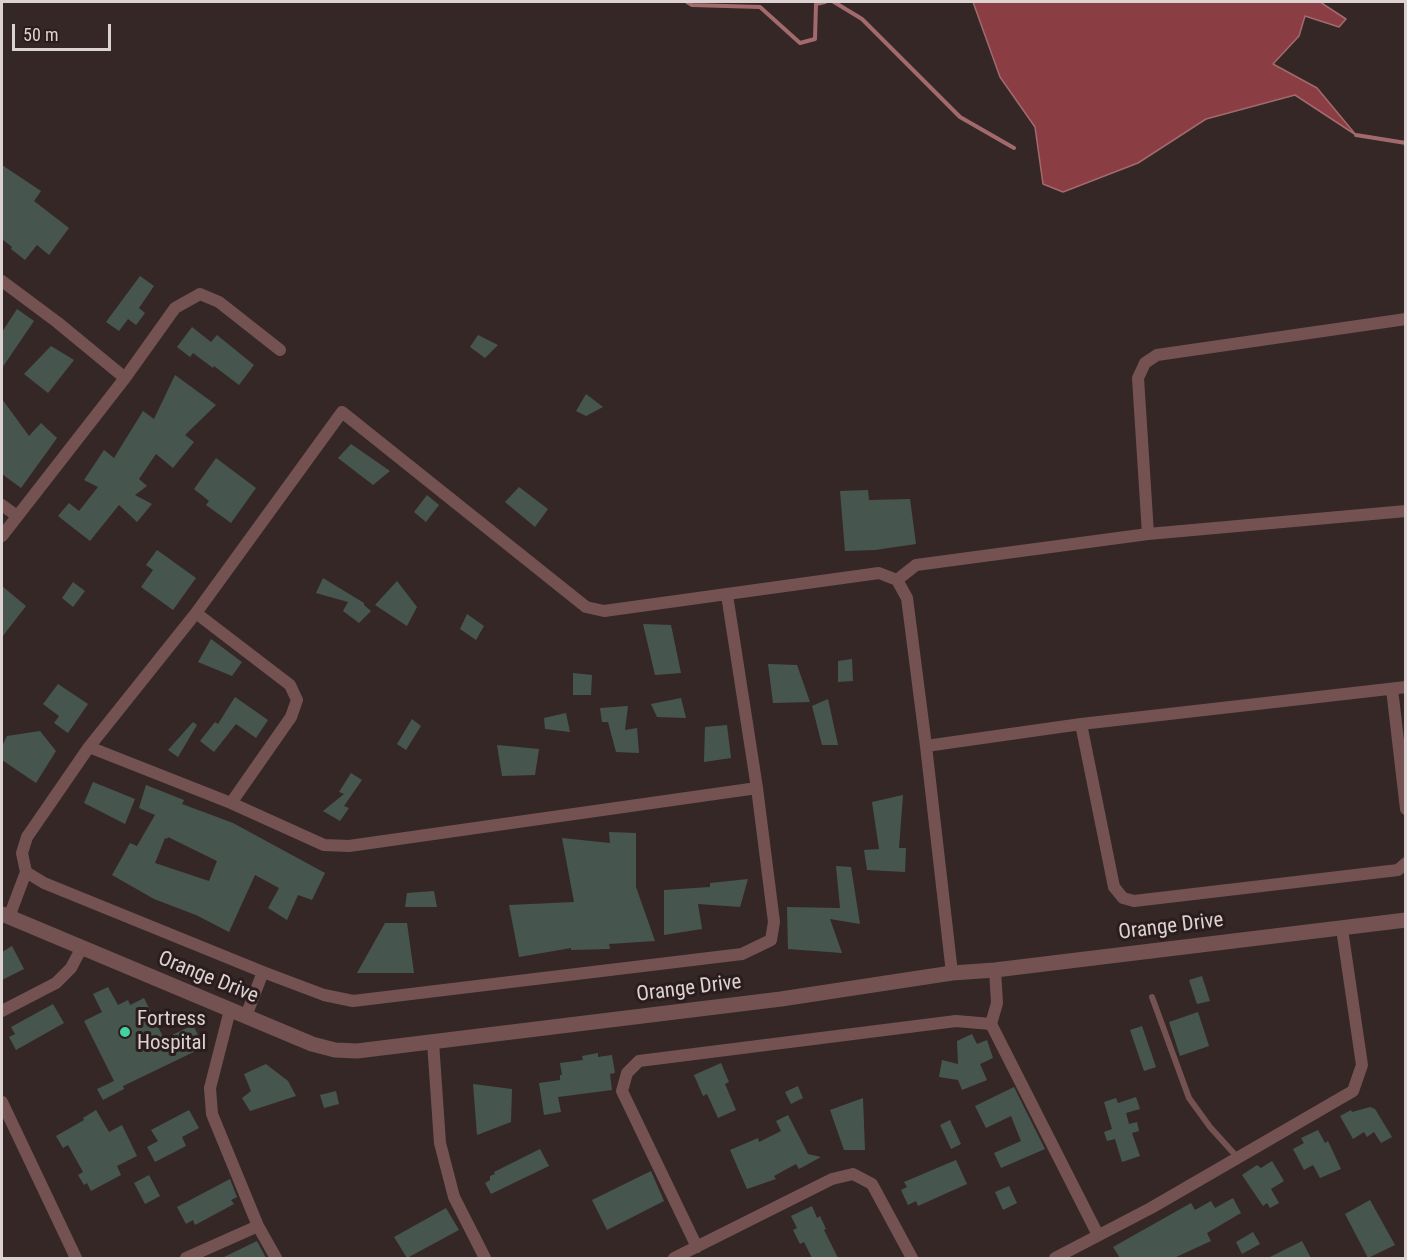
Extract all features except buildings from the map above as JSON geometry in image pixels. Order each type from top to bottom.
[{"type":"street","points":[[2,280],[125,378]]},
{"type":"street","points":[[2,536],[125,378],[174,308],[200,294],[219,302],[280,350]]},
{"type":"street","points":[[1148,534],[1138,378],[1145,363],[1157,355],[1406,319]]},
{"type":"street","points":[[5,916],[26,872],[22,853],[27,837],[89,747],[196,613],[342,412],[586,607],[604,611],[879,573],[897,580],[907,598],[951,973]]},
{"type":"street","points":[[2,505],[17,516]]},
{"type":"street","points":[[897,580],[916,565],[1148,534],[1406,511]]},
{"type":"street","points":[[26,872],[44,883],[263,972],[324,995],[353,1001],[742,954],[771,940],[774,922],[757,788],[727,595]]},
{"type":"street","points":[[196,613],[290,686],[297,700],[291,717],[231,803]]},
{"type":"street","points":[[926,746],[1082,724],[1406,687]]},
{"type":"street","points":[[1392,689],[1406,809]]},
{"type":"street","points":[[1082,724],[1114,888],[1123,898],[1134,901],[1398,870],[1406,863]]},
{"type":"street","points":[[89,747],[231,803],[324,845],[349,846],[757,788]]},
{"type":"street","name":"Orange Drive","points":[[5,916],[312,1044],[335,1050],[357,1051],[781,999],[951,973],[995,970],[1406,920]]},
{"type":"street","points":[[1055,1258],[1239,1159],[1353,1091],[1362,1065],[1342,929]]},
{"type":"street","points":[[2,1011],[56,983],[71,968],[81,949]]},
{"type":"street","points":[[995,970],[997,1003],[991,1024],[1098,1235]]},
{"type":"street","points":[[246,1017],[263,972]]},
{"type":"street","points":[[230,1010],[210,1088],[212,1114],[258,1226],[276,1258]]},
{"type":"street","points":[[697,1247],[622,1090],[627,1073],[639,1061],[956,1021],[991,1024]]},
{"type":"street","points":[[433,1042],[440,1143],[453,1197],[485,1258]]},
{"type":"street","points":[[2,1102],[76,1258]]},
{"type":"street","points":[[674,1258],[832,1179],[853,1174],[872,1184],[912,1258]]},
{"type":"street","points":[[186,1258],[258,1226]]},
{"type":"lane","points":[[1152,997],[1189,1098],[1210,1128],[1239,1159]]},
{"type":"shaded area","points":[[973,2],[1320,2],[1346,19],[1339,27],[1305,16],[1299,36],[1273,64],[1317,88],[1356,135],[1295,95],[1206,119],[1138,163],[1063,192],[1043,184],[1035,127],[1000,77]]},
{"type":"waterway","points":[[687,2],[692,5],[760,7],[800,43],[815,39],[816,4],[825,2]]},
{"type":"waterway","points":[[834,2],[862,19],[960,117],[1014,148]]},
{"type":"waterway","points":[[1356,135],[1406,143]]},
{"type":"place","name":"Fortress Hospital","points":[[125,1032]]}]
